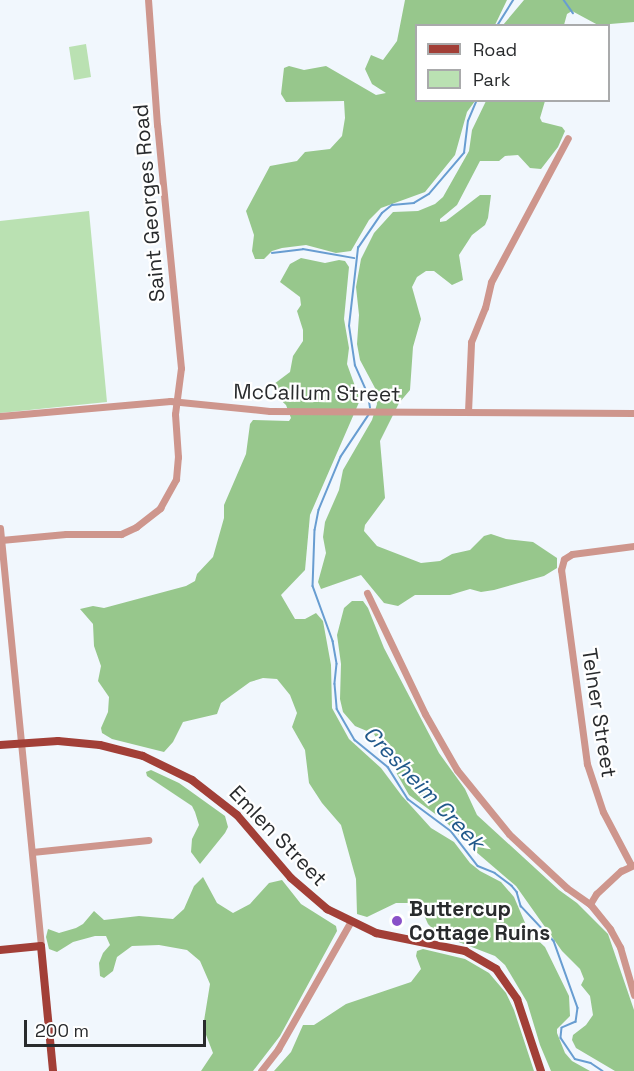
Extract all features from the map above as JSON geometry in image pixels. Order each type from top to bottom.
[{"type":"main road","name":"Emlen Street","points":[[0,745],[58,741],[100,745],[143,756],[183,775],[237,815],[306,893],[350,922],[394,938],[447,946],[473,954],[496,969],[514,994],[541,1071]]},
{"type":"main road","points":[[0,950],[41,946],[53,1071]]},
{"type":"street","name":"Saint Georges Road","points":[[1,540],[66,534],[114,535],[141,524],[165,502],[176,479],[177,402],[181,368],[157,125],[148,0]]},
{"type":"street","points":[[468,412],[471,342],[485,308],[491,282],[568,138]]},
{"type":"street","name":"McCallum Street","points":[[0,416],[177,402],[270,411],[634,413]]},
{"type":"street","points":[[0,528],[41,946]]},
{"type":"street","name":"Telner Street","points":[[632,865],[603,812],[587,764],[561,570],[564,559],[572,554],[634,546]]},
{"type":"street","points":[[367,593],[425,714],[465,782],[509,834],[567,888],[590,904],[618,941],[634,995]]},
{"type":"street","points":[[32,852],[148,840]]},
{"type":"street","points":[[590,904],[596,894],[632,865]]},
{"type":"street","points":[[261,1071],[278,1048],[350,922]]},
{"type":"green space","points":[[405,0],[507,0],[495,24],[415,24],[415,102],[474,102],[467,112],[455,155],[425,192],[381,208],[369,220],[351,251],[336,253],[306,245],[282,248],[272,251],[264,259],[255,259],[252,251],[254,235],[246,211],[270,166],[297,161],[305,152],[330,149],[342,136],[345,118],[344,101],[286,102],[281,94],[284,68],[289,66],[304,70],[326,66],[376,95],[386,93],[372,84],[365,69],[371,55],[383,60],[397,41]]},
{"type":"green space","points":[[524,0],[634,0],[634,22],[596,24],[572,11],[567,14],[564,24],[504,24]]},
{"type":"green space","points":[[86,44],[91,77],[74,80],[69,47]]},
{"type":"green space","points":[[486,102],[545,102],[540,118],[542,122],[562,127],[565,131],[558,147],[541,169],[530,168],[518,155],[505,156],[499,161],[480,161],[457,205],[440,219],[440,222],[446,221],[480,195],[491,195],[485,225],[472,235],[459,255],[463,280],[452,285],[434,271],[426,271],[417,277],[412,287],[421,319],[413,347],[410,390],[399,403],[380,441],[385,498],[365,525],[364,531],[377,546],[421,563],[440,561],[452,554],[470,550],[484,536],[491,534],[506,539],[533,542],[557,558],[557,568],[544,576],[494,590],[481,592],[470,589],[450,595],[415,595],[398,606],[384,603],[361,575],[321,589],[318,582],[326,553],[323,537],[325,522],[339,490],[343,470],[372,420],[377,404],[375,388],[360,360],[357,344],[359,315],[356,287],[361,259],[374,233],[393,212],[418,211],[435,204],[443,197],[469,151],[472,130]]},
{"type":"green space","points":[[89,211],[107,402],[0,413],[0,221]]},
{"type":"green space","points":[[301,258],[325,263],[345,261],[349,267],[344,319],[349,348],[347,364],[360,400],[310,515],[305,570],[281,595],[295,619],[305,619],[316,613],[323,621],[331,665],[332,708],[349,739],[381,768],[431,828],[454,842],[470,863],[501,882],[514,897],[529,932],[545,947],[569,996],[570,1016],[557,1029],[565,1053],[572,1061],[590,1071],[551,1071],[540,1045],[527,1002],[505,965],[495,956],[438,934],[428,924],[421,908],[416,903],[396,903],[367,917],[357,914],[356,879],[341,825],[309,783],[305,750],[292,727],[297,713],[290,695],[277,679],[263,678],[250,682],[221,703],[217,714],[183,722],[173,742],[164,752],[112,739],[102,733],[101,728],[108,712],[109,697],[98,681],[101,666],[94,646],[93,624],[80,609],[93,606],[104,608],[186,586],[195,581],[197,574],[213,557],[224,518],[224,505],[246,454],[250,424],[253,420],[289,421],[291,418],[286,405],[273,393],[274,384],[290,372],[293,356],[303,341],[303,330],[297,311],[301,305],[300,297],[280,282],[290,264]]},
{"type":"green space","points":[[352,601],[363,601],[368,608],[384,648],[439,753],[465,789],[477,815],[559,890],[577,903],[608,934],[634,1010],[634,1071],[615,1071],[576,1048],[572,1040],[573,1035],[586,1025],[593,1015],[590,996],[581,985],[584,979],[580,969],[562,951],[516,886],[475,851],[445,821],[409,795],[374,734],[355,726],[343,712],[340,699],[341,664],[337,635],[344,608]]},
{"type":"green space","points":[[151,770],[179,783],[225,816],[228,827],[225,833],[200,864],[191,852],[192,839],[199,825],[192,806],[147,776],[146,772]]},
{"type":"green space","points":[[203,877],[217,903],[233,913],[250,904],[269,883],[282,880],[301,904],[336,926],[337,931],[280,1036],[253,1071],[201,1071],[213,1053],[203,1027],[210,984],[200,961],[187,950],[159,945],[132,946],[117,957],[113,971],[104,978],[100,976],[99,963],[103,953],[110,945],[106,936],[95,936],[73,942],[57,952],[49,949],[46,937],[48,929],[59,933],[76,928],[83,924],[94,911],[104,920],[139,916],[173,919],[184,909],[194,886]]},
{"type":"green space","points":[[423,949],[465,959],[489,973],[506,993],[514,1010],[534,1071],[274,1071],[291,1052],[303,1025],[314,1025],[346,1004],[411,982],[421,969],[416,956],[417,951]]},
{"type":"waterway","name":"Cresheim Creek","points":[[498,24],[513,0]]},
{"type":"waterway","points":[[564,0],[573,13]]},
{"type":"waterway","name":"Cresheim Creek","points":[[370,408],[368,395],[355,366],[349,326],[358,248],[382,213],[392,205],[414,203],[429,194],[464,153],[468,121],[476,102]]},
{"type":"waterway","points":[[272,253],[303,249],[354,258]]},
{"type":"waterway","name":"Cresheim Creek","points":[[369,415],[341,457],[319,510],[315,530],[313,586],[333,641],[337,664],[335,684],[337,709],[355,740],[388,767],[408,799],[451,831],[478,866],[495,873],[512,886],[517,892],[521,906],[554,941],[578,1008],[576,1022],[562,1028],[561,1038],[575,1059],[591,1063],[603,1071]]},
{"type":"place","name":"Buttercup Cottage Ruins","points":[[397,921]]}]
